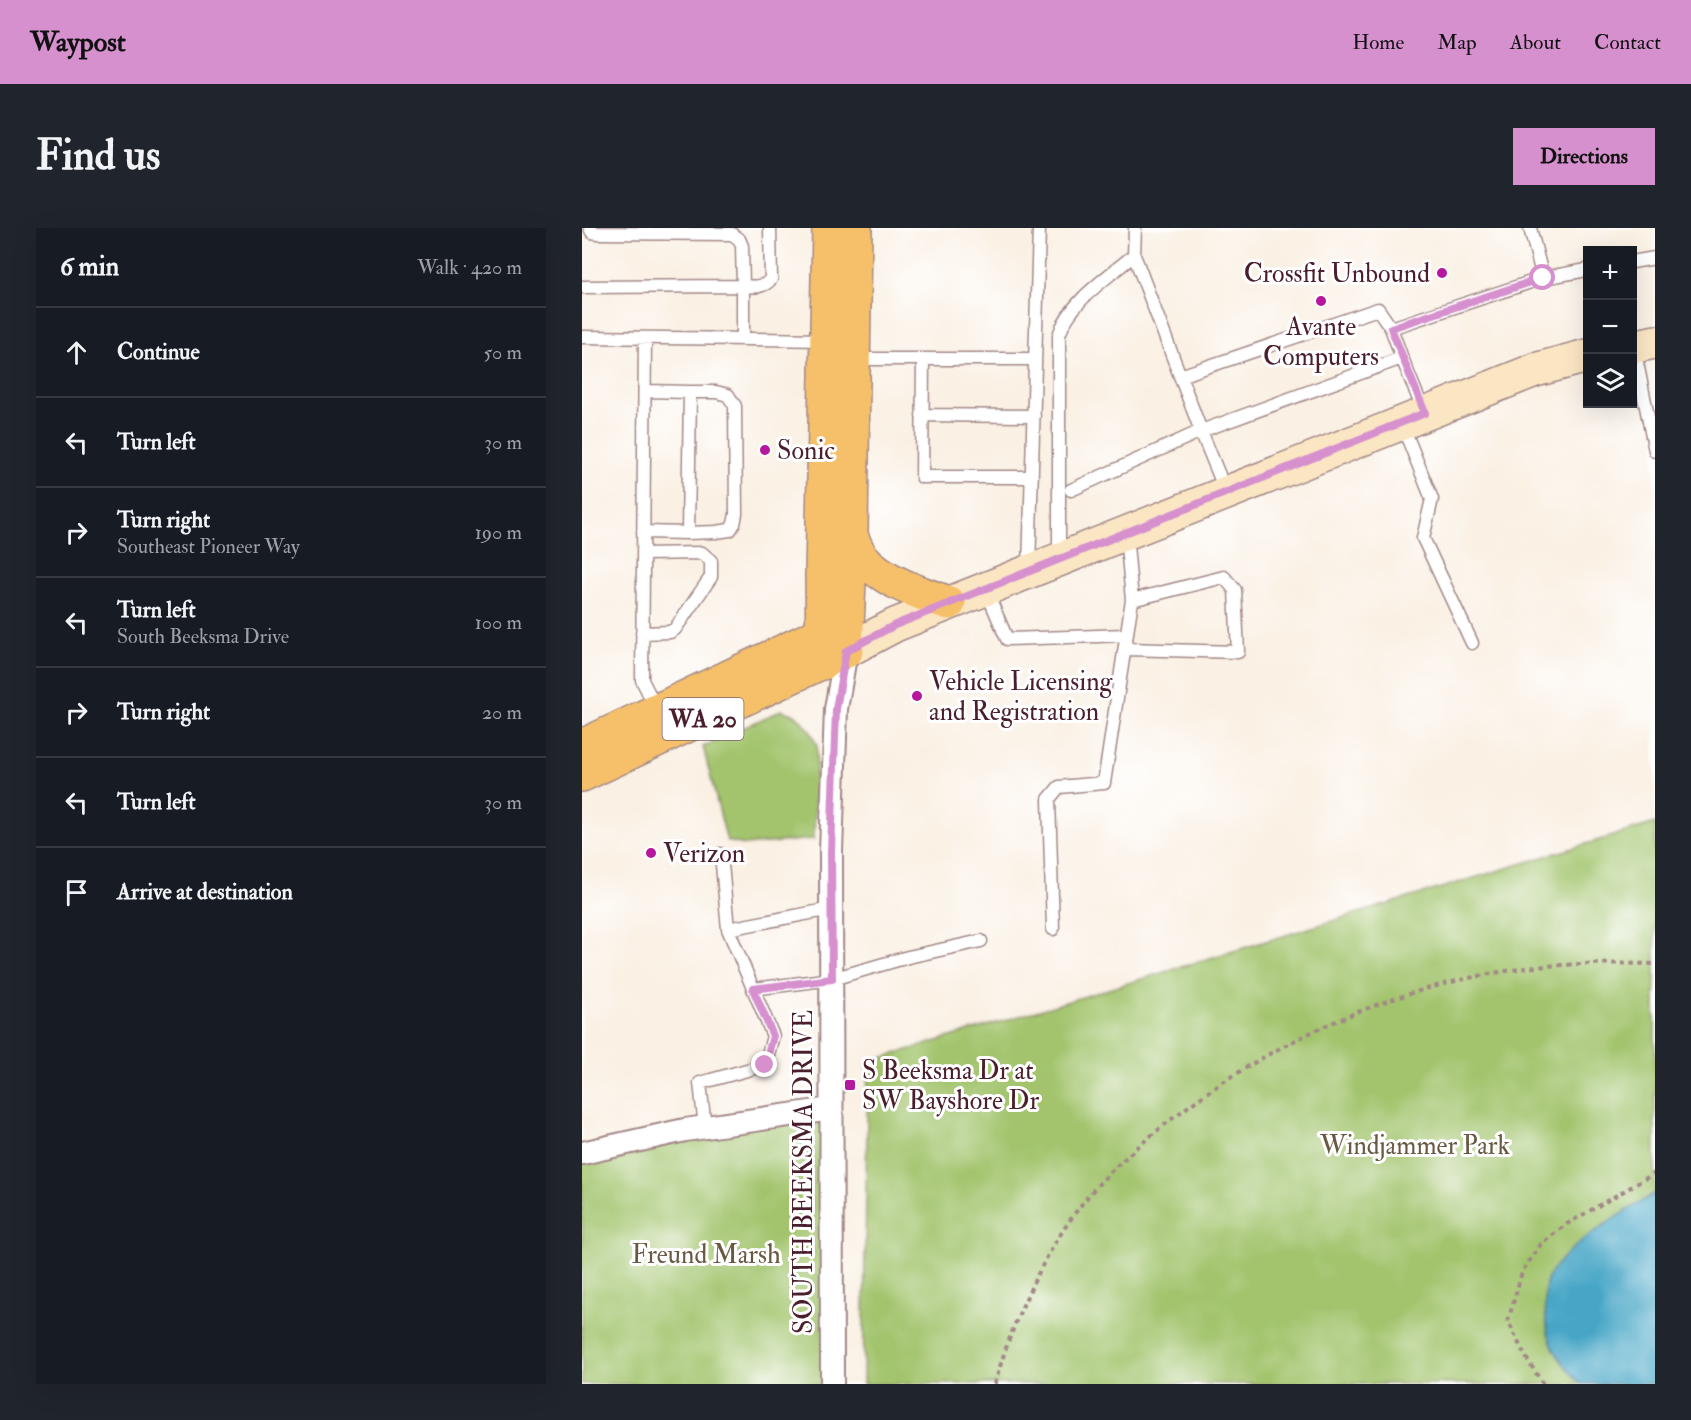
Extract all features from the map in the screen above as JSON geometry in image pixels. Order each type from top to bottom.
[{"type":"main road","points":[[829,228],[827,340],[835,642]]},
{"type":"main road","points":[[835,642],[851,536],[855,228]]},
{"type":"main road","points":[[835,642],[895,625],[1535,370],[1583,357]]},
{"type":"main road","points":[[851,536],[860,555],[872,566],[906,586],[949,603]]},
{"type":"main road","name":"WA 20","points":[[582,746],[658,710],[835,642]]},
{"type":"main road","name":"WA 20","points":[[582,775],[835,642]]},
{"type":"street","name":"SOUTH BEEKSMA DRIVE","points":[[832,1384],[831,909],[836,709],[835,642]]},
{"type":"street","points":[[582,1154],[705,1127],[831,1109]]},
{"type":"lane","points":[[590,228],[592,232],[598,233],[732,234],[739,239],[742,246],[743,339]]},
{"type":"lane","points":[[582,286],[763,285],[771,279],[770,228]]},
{"type":"lane","points":[[1029,572],[1039,228]]},
{"type":"lane","points":[[1135,228],[1134,255],[1227,493]]},
{"type":"lane","points":[[1530,228],[1543,278]]},
{"type":"lane","points":[[1059,560],[1059,335],[1063,321],[1073,308],[1134,255]]},
{"type":"lane","points":[[1637,261],[1655,258]]},
{"type":"lane","points":[[1391,328],[1543,278],[1583,271]]},
{"type":"lane","points":[[1180,376],[1378,309],[1391,328],[1402,358],[1432,499],[1423,538],[1472,644]]},
{"type":"lane","points":[[582,337],[827,340]]},
{"type":"lane","points":[[645,338],[642,680],[658,710]]},
{"type":"lane","points":[[1640,345],[1655,451]]},
{"type":"lane","points":[[1071,490],[1201,431],[1402,358]]},
{"type":"lane","points":[[854,359],[1035,359]]},
{"type":"lane","points":[[923,359],[922,477],[1032,477]]},
{"type":"lane","points":[[643,532],[724,532],[730,530],[734,524],[736,514],[735,406],[733,399],[716,392],[645,391]]},
{"type":"lane","points":[[688,533],[690,392]]},
{"type":"lane","points":[[922,415],[1034,416]]},
{"type":"lane","points":[[1053,929],[1049,799],[1059,787],[1104,783],[1132,600],[1126,533]]},
{"type":"lane","points":[[642,633],[675,630],[713,571],[711,561],[702,553],[643,554]]},
{"type":"lane","points":[[1125,649],[1238,652],[1235,590],[1224,577],[1132,600]]},
{"type":"lane","points":[[986,589],[1007,639],[1127,635]]},
{"type":"lane","points":[[705,1127],[700,1083],[765,1065],[773,1036],[728,929],[721,854]]},
{"type":"lane","points":[[728,929],[831,909]]},
{"type":"lane","points":[[753,989],[832,979],[908,957],[981,941]]},
{"type":"path","points":[[995,1384],[1013,1329],[1032,1287],[1062,1234],[1089,1196],[1136,1148],[1223,1081],[1284,1045],[1353,1013],[1439,986],[1507,971],[1542,967],[1655,964]]},
{"type":"path","points":[[1543,1384],[1525,1356],[1508,1321],[1522,1272],[1541,1244],[1567,1224],[1655,1173]]},
{"type":"green space","points":[[781,710],[796,715],[809,729],[817,746],[814,839],[745,845],[727,841],[703,747]]},
{"type":"green space","name":"Windjammer Park","points":[[1655,823],[1655,1384],[863,1384],[868,1062]]},
{"type":"green space","name":"Freund Marsh","points":[[831,1109],[832,1384],[582,1384],[582,1153]]},
{"type":"water","points":[[1655,1193],[1655,1384],[1581,1384],[1559,1358],[1550,1341],[1546,1320],[1546,1284],[1551,1272],[1576,1246],[1610,1221]]},
{"type":"place","name":"Crossfit Unbound","points":[[1442,273]]},
{"type":"place","name":"Avante Computers","points":[[1321,301]]},
{"type":"place","name":"Sonic","points":[[765,450]]},
{"type":"place","name":"Vehicle Licensing and Registration","points":[[917,696]]},
{"type":"place","name":"Verizon","points":[[651,853]]},
{"type":"place","name":"S Beeksma Dr at SW Bayshore Dr","points":[[850,1085]]},
{"type":"route","points":[[765,1065],[773,1036],[753,989],[832,979],[831,852],[836,709],[846,651],[895,625],[1425,413],[1391,328],[1543,278]]}]
